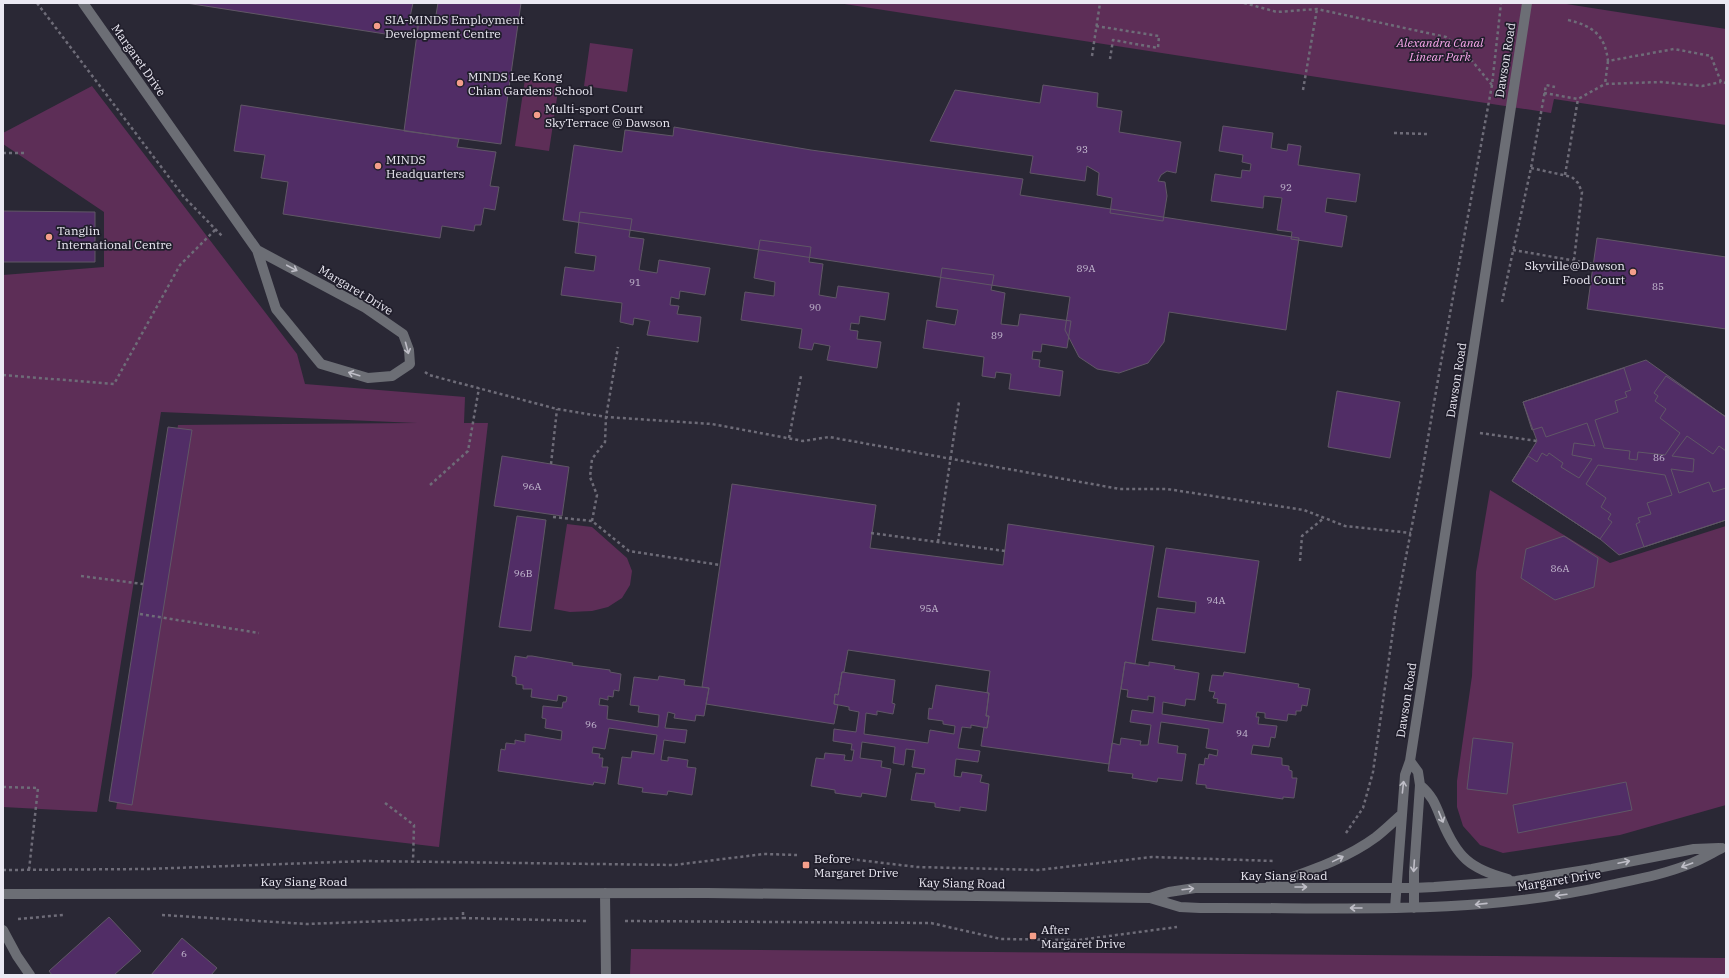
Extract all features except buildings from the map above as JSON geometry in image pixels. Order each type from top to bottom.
[{"type":"street","name":"Margaret Drive","points":[[83,3],[258,250],[276,309],[321,364],[368,378],[392,376],[410,364],[409,350],[403,334],[364,307],[258,250]]},
{"type":"street","name":"Dawson Road","points":[[1395,908],[1395,888],[1405,776],[1410,761],[1527,3]]},
{"type":"street","points":[[1410,761],[1418,772],[1420,785],[1413,888],[1414,908]]},
{"type":"street","points":[[1420,785],[1430,793],[1455,849],[1471,864],[1493,875],[1516,881]]},
{"type":"street","points":[[1262,887],[1320,868],[1350,853],[1376,837],[1402,814]]},
{"type":"street","name":"Margaret Drive","points":[[1395,888],[1516,881],[1592,869],[1694,849],[1724,848]]},
{"type":"street","name":"Margaret Drive","points":[[1395,908],[1468,906],[1574,893],[1673,870],[1693,863],[1724,848]]},
{"type":"street","name":"Kay Siang Road","points":[[1150,898],[1169,892],[1194,888],[1395,888]]},
{"type":"street","points":[[605,893],[606,975]]},
{"type":"street","name":"Kay Siang Road","points":[[3,894],[605,893],[1150,898],[1180,907],[1200,908],[1395,908]]},
{"type":"street","points":[[3,930],[16,956],[30,975]]},
{"type":"path","points":[[37,3],[184,197],[224,238]]},
{"type":"path","points":[[1092,56],[1100,3]]},
{"type":"path","points":[[1244,3],[1277,12],[1317,9],[1446,37],[1463,50],[1492,85]]},
{"type":"path","points":[[1345,834],[1363,808],[1373,772],[1396,609],[1492,85],[1501,3]]},
{"type":"path","points":[[1303,90],[1317,9]]},
{"type":"path","points":[[1568,20],[1582,23],[1596,31],[1607,50],[1608,61],[1605,84]]},
{"type":"path","points":[[1096,26],[1159,36],[1158,48],[1113,40],[1110,59]]},
{"type":"path","points":[[1608,61],[1674,49],[1711,56],[1721,82]]},
{"type":"path","points":[[1544,93],[1578,99],[1605,84],[1661,82],[1702,86],[1721,82],[1726,83]]},
{"type":"path","points":[[1502,304],[1531,168],[1544,93],[1546,85],[1556,87]]},
{"type":"path","points":[[1565,175],[1578,99]]},
{"type":"path","points":[[1394,133],[1427,134]]},
{"type":"path","points":[[3,153],[26,153]]},
{"type":"path","points":[[1531,168],[1572,177],[1578,183],[1582,192],[1574,260]]},
{"type":"path","points":[[3,375],[114,384],[180,265],[216,230]]},
{"type":"path","points":[[1513,250],[1594,264]]},
{"type":"path","points":[[592,521],[597,495],[590,477],[592,459],[605,442],[606,417],[618,346]]},
{"type":"path","points":[[410,364],[429,375],[557,409],[606,417],[712,424],[803,441],[829,437],[1120,489],[1167,489],[1304,510],[1345,526],[1411,533]]},
{"type":"path","points":[[789,438],[801,376]]},
{"type":"path","points":[[430,486],[468,451],[479,388]]},
{"type":"path","points":[[938,542],[959,402]]},
{"type":"path","points":[[551,464],[557,409]]},
{"type":"path","points":[[1478,441],[1481,427]]},
{"type":"path","points":[[1480,433],[1537,441]]},
{"type":"path","points":[[552,517],[592,521],[629,551],[720,565]]},
{"type":"path","points":[[1300,561],[1302,536],[1324,518]]},
{"type":"path","points":[[872,532],[1005,551]]},
{"type":"path","points":[[81,576],[143,584]]},
{"type":"path","points":[[140,614],[259,632]]},
{"type":"path","points":[[3,787],[38,788],[29,870]]},
{"type":"path","points":[[385,803],[414,825],[413,862]]},
{"type":"path","points":[[3,870],[155,868],[365,861],[674,865],[764,854],[797,855]]},
{"type":"path","points":[[833,857],[917,867],[1038,870],[1152,857],[1282,862]]},
{"type":"path","points":[[463,893],[463,918]]},
{"type":"path","points":[[10,919],[70,914]]},
{"type":"path","points":[[161,915],[307,924],[463,918],[605,921],[931,923],[1001,939],[1079,940],[1181,927]]},
{"type":"green space","name":"Alexandra Canal Linear Park","points":[[838,3],[1560,3],[1726,29],[1726,125],[1554,99],[1551,113]]},
{"type":"green space","points":[[590,43],[633,49],[627,92],[584,86]]},
{"type":"green space","name":"Multi-sport Court SkyTerrace @ Dawson","points":[[525,79],[559,84],[549,151],[515,146]]},
{"type":"green space","points":[[92,86],[297,354],[305,384],[465,397],[464,423],[488,423],[439,847],[116,809],[178,425],[417,423],[161,412],[97,812],[3,807],[3,275],[104,267],[104,212],[3,144],[3,133]]},
{"type":"green space","points":[[1490,490],[1610,563],[1726,526],[1726,805],[1620,835],[1503,853],[1480,845],[1463,826],[1457,807],[1457,781],[1472,676],[1476,572]]},
{"type":"green space","points":[[567,524],[592,527],[627,558],[632,571],[630,585],[622,598],[608,607],[592,611],[570,612],[554,609]]},
{"type":"green space","points":[[631,949],[1726,958],[1726,975],[630,975]]},
{"type":"place","name":"SIA-MINDS Employment Development Centre","points":[[377,26]]},
{"type":"place","name":"MINDS Lee Kong Chian Gardens School","points":[[460,83]]},
{"type":"place","name":"Multi-sport Court SkyTerrace @ Dawson","points":[[537,115]]},
{"type":"place","name":"MINDS Headquarters","points":[[378,166]]},
{"type":"place","name":"Tanglin International Centre","points":[[49,237]]},
{"type":"place","name":"Skyville@Dawson Food Court","points":[[1633,272]]},
{"type":"place","name":"Before Margaret Drive","points":[[806,865]]},
{"type":"place","name":"After Margaret Drive","points":[[1033,936]]}]
